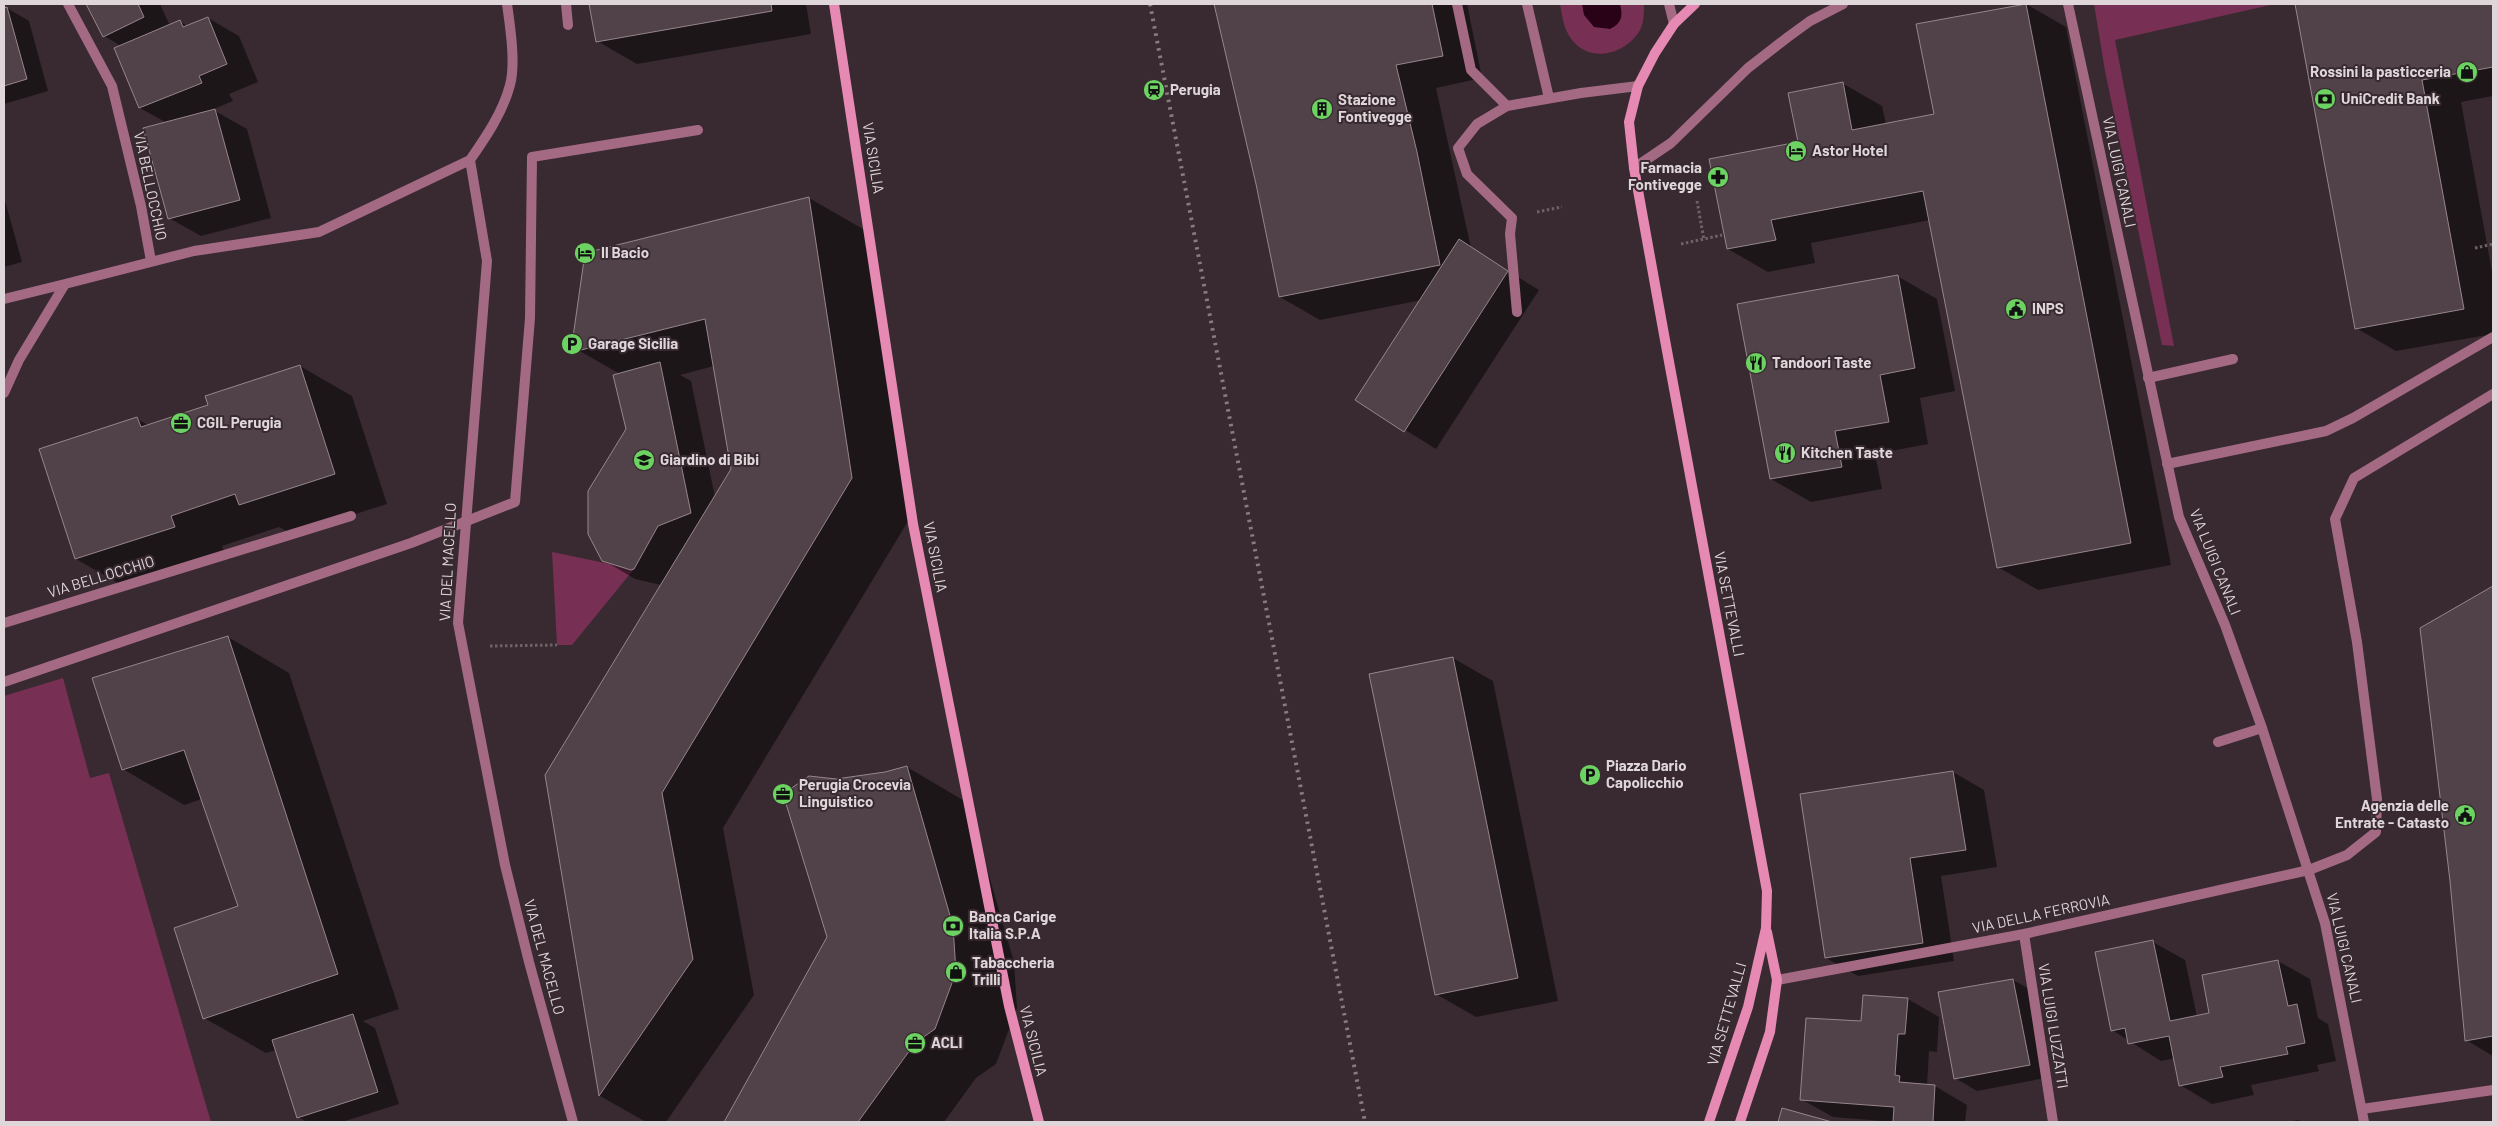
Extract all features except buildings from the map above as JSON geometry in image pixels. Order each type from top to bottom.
[{"type":"main road","name":"VIA SICILIA","points":[[834,4],[913,524],[1009,1006],[1039,1122]]},
{"type":"main road","name":"VIA SETTEVALLI","points":[[1695,4],[1674,24],[1655,53],[1638,86],[1629,122],[1634,168],[1767,891],[1766,928],[1748,1007],[1708,1122]]},
{"type":"main road","points":[[1740,1122],[1770,1032],[1777,980],[1766,928]]},
{"type":"main road","points":[[1034,1122],[1036,1111]]},
{"type":"street","name":"VIA BELLOCCHIO","points":[[4,299],[151,261],[141,206],[112,86],[68,4]]},
{"type":"street","points":[[151,261],[194,251],[318,232],[470,160],[492,128],[510,84],[512,37],[507,4]]},
{"type":"street","points":[[566,4],[568,24]]},
{"type":"street","points":[[1457,4],[1471,70],[1507,106]]},
{"type":"street","points":[[1527,4],[1549,98]]},
{"type":"street","points":[[1669,4],[1674,24]]},
{"type":"street","points":[[1634,168],[1671,142],[1748,68],[1810,21],[1843,4]]},
{"type":"street","name":"VIA LUIGI CANALI","points":[[2068,4],[2179,517],[2225,625],[2262,728],[2309,870],[2325,923],[2364,1122]]},
{"type":"street","points":[[1517,312],[1510,234],[1512,218],[1467,174],[1458,148],[1477,124],[1507,106],[1549,98],[1638,86]]},
{"type":"street","points":[[4,682],[411,542],[515,502],[530,318],[532,157],[698,130]]},
{"type":"street","name":"VIA DEL MACELLO","points":[[470,160],[487,261],[458,624],[508,874],[529,962],[573,1122]]},
{"type":"street","points":[[4,393],[19,360],[64,284]]},
{"type":"street","points":[[2167,464],[2326,431],[2353,418],[2493,337]]},
{"type":"street","points":[[2148,378],[2233,359]]},
{"type":"street","name":"VIA DELLA FERROVIA","points":[[1777,980],[2024,934],[2309,870],[2347,855],[2376,832],[2377,799],[2357,642],[2335,519],[2354,478],[2493,394]]},
{"type":"street","name":"VIA BELLOCCHIO","points":[[4,622],[351,516]]},
{"type":"street","points":[[2218,742],[2262,728]]},
{"type":"street","name":"VIA LUIGI LUZZATTI","points":[[2024,934],[2052,1122]]},
{"type":"street","points":[[2362,1109],[2493,1090]]},
{"type":"path","points":[[1697,201],[1704,240]]},
{"type":"path","points":[[1681,244],[1722,235]]},
{"type":"path","points":[[2475,248],[2493,244]]},
{"type":"path","points":[[462,646],[557,645]]},
{"type":"shaded area","points":[[1560,4],[1644,4],[1644,17],[1640,30],[1626,45],[1608,53],[1598,54],[1589,52],[1572,40],[1564,23]]},
{"type":"shaded area","points":[[1582,4],[1620,4],[1621,19],[1610,29],[1594,27],[1584,15]]},
{"type":"shaded area","points":[[2094,4],[2275,4],[2115,40],[2174,346],[2162,345],[2105,71]]},
{"type":"shaded area","points":[[552,552],[634,569],[572,645],[557,645]]},
{"type":"shaded area","points":[[63,678],[90,778],[109,773],[211,1122],[4,1122],[4,696]]},
{"type":"railway","points":[[1150,4],[1365,1122]]},
{"type":"place","name":"Rossini la pasticceria","points":[[2467,72]]},
{"type":"place","name":"Perugia","points":[[1154,90]]},
{"type":"place","name":"UniCredit Bank","points":[[2325,99]]},
{"type":"place","name":"Stazione Fontivegge","points":[[1322,109]]},
{"type":"place","name":"Astor Hotel","points":[[1796,151]]},
{"type":"place","name":"Farmacia Fontivegge","points":[[1718,177]]},
{"type":"place","name":"Il Bacio","points":[[585,253]]},
{"type":"place","name":"INPS","points":[[2016,309]]},
{"type":"place","name":"Garage Sicilia","points":[[572,344]]},
{"type":"place","name":"Tandoori Taste","points":[[1756,363]]},
{"type":"place","name":"CGIL Perugia","points":[[181,423]]},
{"type":"place","name":"Kitchen Taste","points":[[1785,453]]},
{"type":"place","name":"Giardino di Bibi","points":[[644,460]]},
{"type":"place","name":"Piazza Dario Capolicchio","points":[[1590,775]]},
{"type":"place","name":"Perugia Crocevia Linguistico","points":[[783,794]]},
{"type":"place","name":"Agenzia delle Entrate - Catasto","points":[[2465,815]]},
{"type":"place","name":"Banca Carige Italia S.P.A","points":[[953,926]]},
{"type":"place","name":"Tabaccheria Trilli","points":[[956,972]]},
{"type":"place","name":"ACLI","points":[[915,1043]]}]
